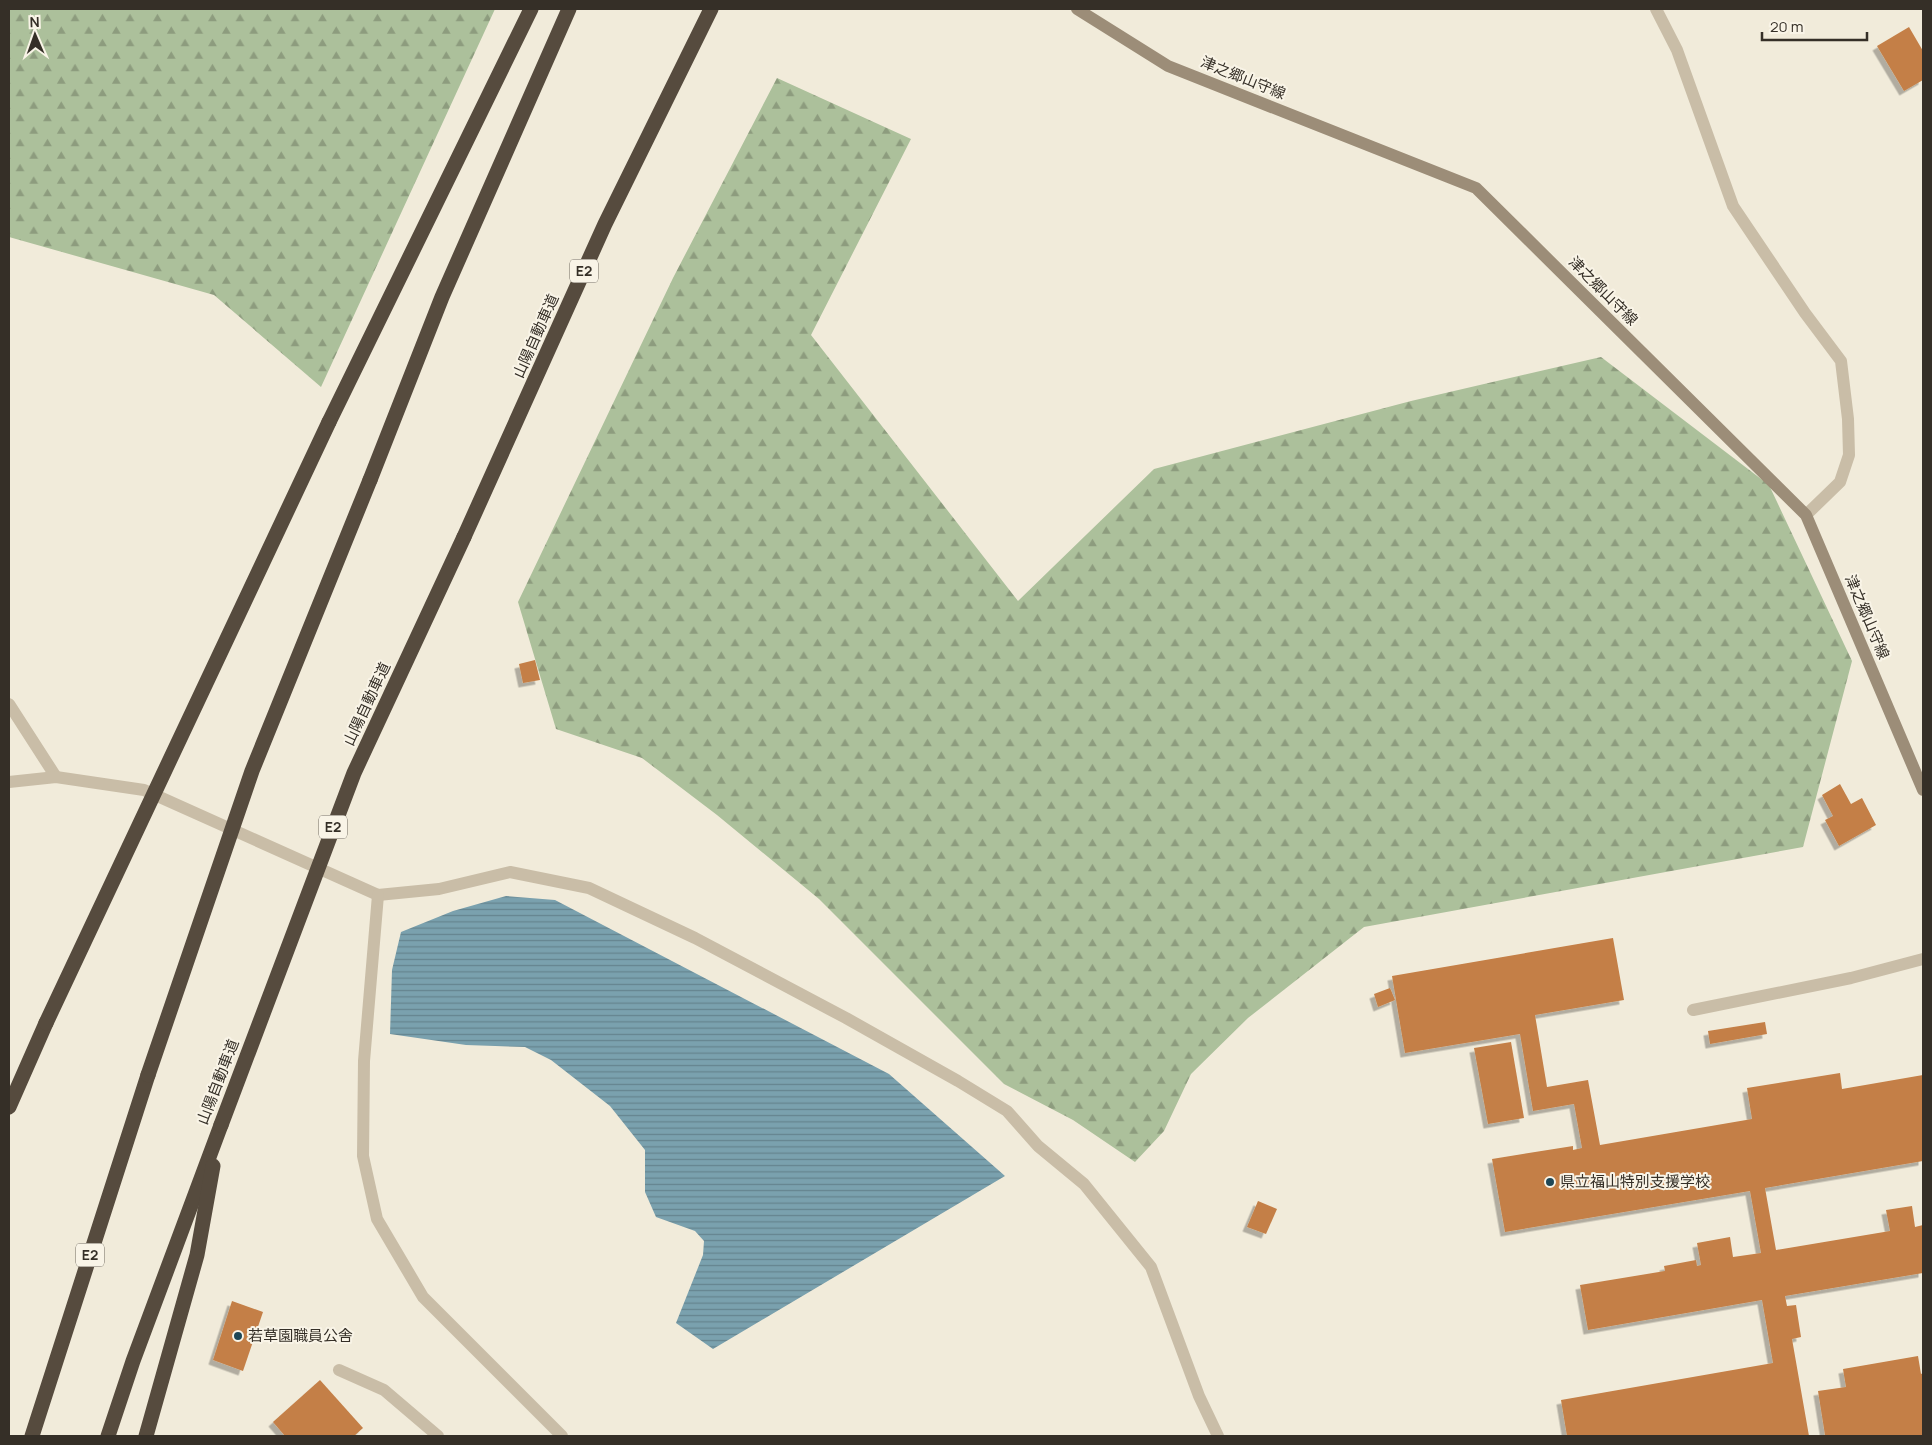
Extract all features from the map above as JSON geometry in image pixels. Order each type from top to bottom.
[{"type":"highway","points":[[9,1106],[46,1022],[329,422],[531,9]]},
{"type":"highway","name":"E2","points":[[32,1436],[148,1075],[252,771],[442,297],[569,9]]},
{"type":"highway","name":"山陽自動車道","points":[[108,1436],[133,1361],[354,773],[464,537],[605,224],[711,9]]},
{"type":"highway","points":[[146,1436],[197,1255],[221,1125]]},
{"type":"main road","name":"津之郷山守線","points":[[1077,9],[1168,66],[1476,188],[1806,515],[1923,790]]},
{"type":"street","points":[[1656,9],[1678,50],[1733,206],[1805,313],[1841,361],[1848,419],[1849,455],[1840,482],[1806,515]]},
{"type":"street","points":[[9,704],[56,777]]},
{"type":"street","points":[[9,782],[56,777],[144,790],[378,895],[439,889],[510,872],[589,888],[695,938],[846,1018],[958,1081],[1007,1112],[1038,1146],[1084,1184],[1151,1267],[1199,1396],[1218,1436]]},
{"type":"street","points":[[378,895],[364,1061],[364,1156],[377,1219],[423,1297],[562,1436]]},
{"type":"street","points":[[1693,1010],[1851,978],[1923,959]]},
{"type":"street","points":[[339,1370],[384,1390],[438,1436]]},
{"type":"green space","points":[[9,9],[495,9],[321,387],[214,295],[9,237]]},
{"type":"green space","points":[[777,78],[911,139],[811,335],[1018,601],[1154,469],[1411,401],[1601,357],[1769,485],[1852,661],[1803,847],[1364,927],[1248,1018],[1191,1074],[1164,1131],[1135,1162],[1073,1120],[1004,1084],[819,899],[717,815],[642,758],[556,729],[518,602],[673,278]]},
{"type":"water","points":[[506,896],[555,900],[889,1074],[1005,1176],[713,1349],[676,1323],[703,1255],[704,1241],[695,1231],[656,1217],[645,1192],[645,1150],[610,1106],[551,1060],[525,1047],[466,1045],[390,1034],[392,970],[401,932],[453,911]]},
{"type":"building","points":[[1909,27],[1923,51],[1923,80],[1904,91],[1877,46]]},
{"type":"building","points":[[535,660],[540,680],[523,683],[519,664]]},
{"type":"building","points":[[1840,784],[1851,804],[1862,798],[1876,825],[1839,846],[1825,820],[1833,816],[1822,795]]},
{"type":"building","points":[[1613,938],[1624,1000],[1535,1015],[1547,1087],[1588,1080],[1600,1145],[1752,1119],[1747,1088],[1840,1073],[1842,1089],[1923,1075],[1923,1161],[1765,1188],[1776,1250],[1890,1231],[1886,1210],[1912,1206],[1915,1227],[1923,1225],[1923,1273],[1785,1296],[1787,1306],[1796,1305],[1801,1337],[1792,1339],[1809,1436],[1567,1436],[1561,1400],[1773,1363],[1762,1300],[1588,1330],[1580,1285],[1665,1271],[1664,1266],[1696,1260],[1697,1266],[1701,1265],[1697,1243],[1730,1237],[1733,1257],[1761,1253],[1750,1191],[1505,1232],[1492,1159],[1573,1146],[1573,1150],[1582,1148],[1574,1104],[1533,1111],[1520,1034],[1405,1053],[1392,976]]},
{"type":"building","points":[[1390,988],[1395,1000],[1378,1007],[1374,994]]},
{"type":"building","points":[[1765,1022],[1767,1034],[1710,1044],[1708,1031]]},
{"type":"building","points":[[1511,1042],[1524,1118],[1488,1124],[1474,1048]]},
{"type":"building","points":[[1258,1201],[1277,1209],[1266,1234],[1247,1227]]},
{"type":"building","name":"若草園職員公舎","points":[[232,1301],[263,1312],[243,1371],[213,1360]]},
{"type":"building","points":[[1918,1356],[1921,1374],[1923,1373],[1923,1436],[1821,1436],[1825,1435],[1818,1391],[1846,1387],[1843,1369]]},
{"type":"building","points":[[320,1380],[363,1428],[354,1436],[285,1436],[273,1422]]},
{"type":"place","name":"県立福山特別支援学校","points":[[1550,1182]]},
{"type":"place","name":"若草園職員公舎","points":[[238,1336]]}]
